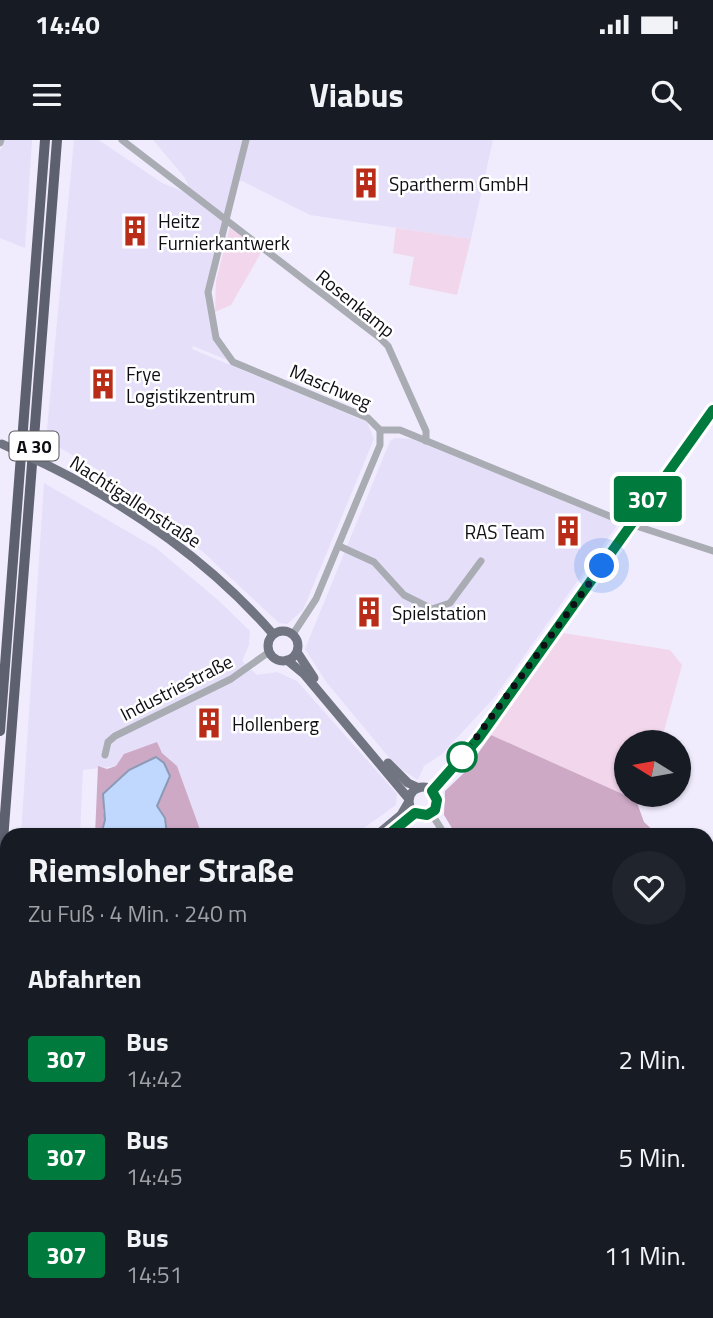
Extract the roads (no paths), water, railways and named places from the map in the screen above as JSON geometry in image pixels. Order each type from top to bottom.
[{"type":"highway","name":"A 30","points":[[0,731],[45,140]]},
{"type":"highway","name":"A 30","points":[[4,828],[57,140]]},
{"type":"main road","points":[[432,791],[478,739],[713,410]]},
{"type":"main road","name":"Nachtigallenstraße","points":[[1,443],[49,466],[163,535],[240,598],[273,634]]},
{"type":"main road","points":[[283,630],[293,634],[298,642],[297,652],[357,729],[408,783],[432,791],[437,804],[431,813],[424,816],[415,813],[312,683],[287,660],[275,659],[269,652],[268,642],[273,634],[283,630]]},
{"type":"main road","points":[[287,660],[297,652]]},
{"type":"main road","points":[[385,828],[401,815],[419,788]]},
{"type":"main road","points":[[397,828],[415,813]]},
{"type":"street","name":"Rosenkamp","points":[[122,140],[388,346],[426,431],[426,441]]},
{"type":"street","name":"Maschweg","points":[[246,140],[208,292],[216,338],[233,362],[368,418],[380,430],[400,430],[631,524],[713,551]]},
{"type":"street","points":[[293,634],[312,609],[339,546],[380,445],[380,430]]},
{"type":"street","points":[[339,546],[374,562],[404,595],[432,609],[450,603],[481,561]]},
{"type":"street","name":"Industriestraße","points":[[105,755],[108,742],[115,736],[231,679],[269,652]]},
{"type":"street","points":[[431,813],[441,828]]},
{"type":"water","points":[[156,757],[164,763],[170,776],[157,806],[165,818],[166,828],[103,828],[105,820],[103,794],[129,770]]},
{"type":"place","name":"Spartherm GmbH","points":[[366,183]]},
{"type":"place","name":"Heitz Furnierkantwerk","points":[[135,231]]},
{"type":"place","name":"Frye Logistikzentrum","points":[[103,384]]},
{"type":"place","name":"RAS Team","points":[[568,531]]},
{"type":"place","name":"Spielstation","points":[[369,612]]},
{"type":"place","name":"Hollenberg","points":[[209,723]]}]
